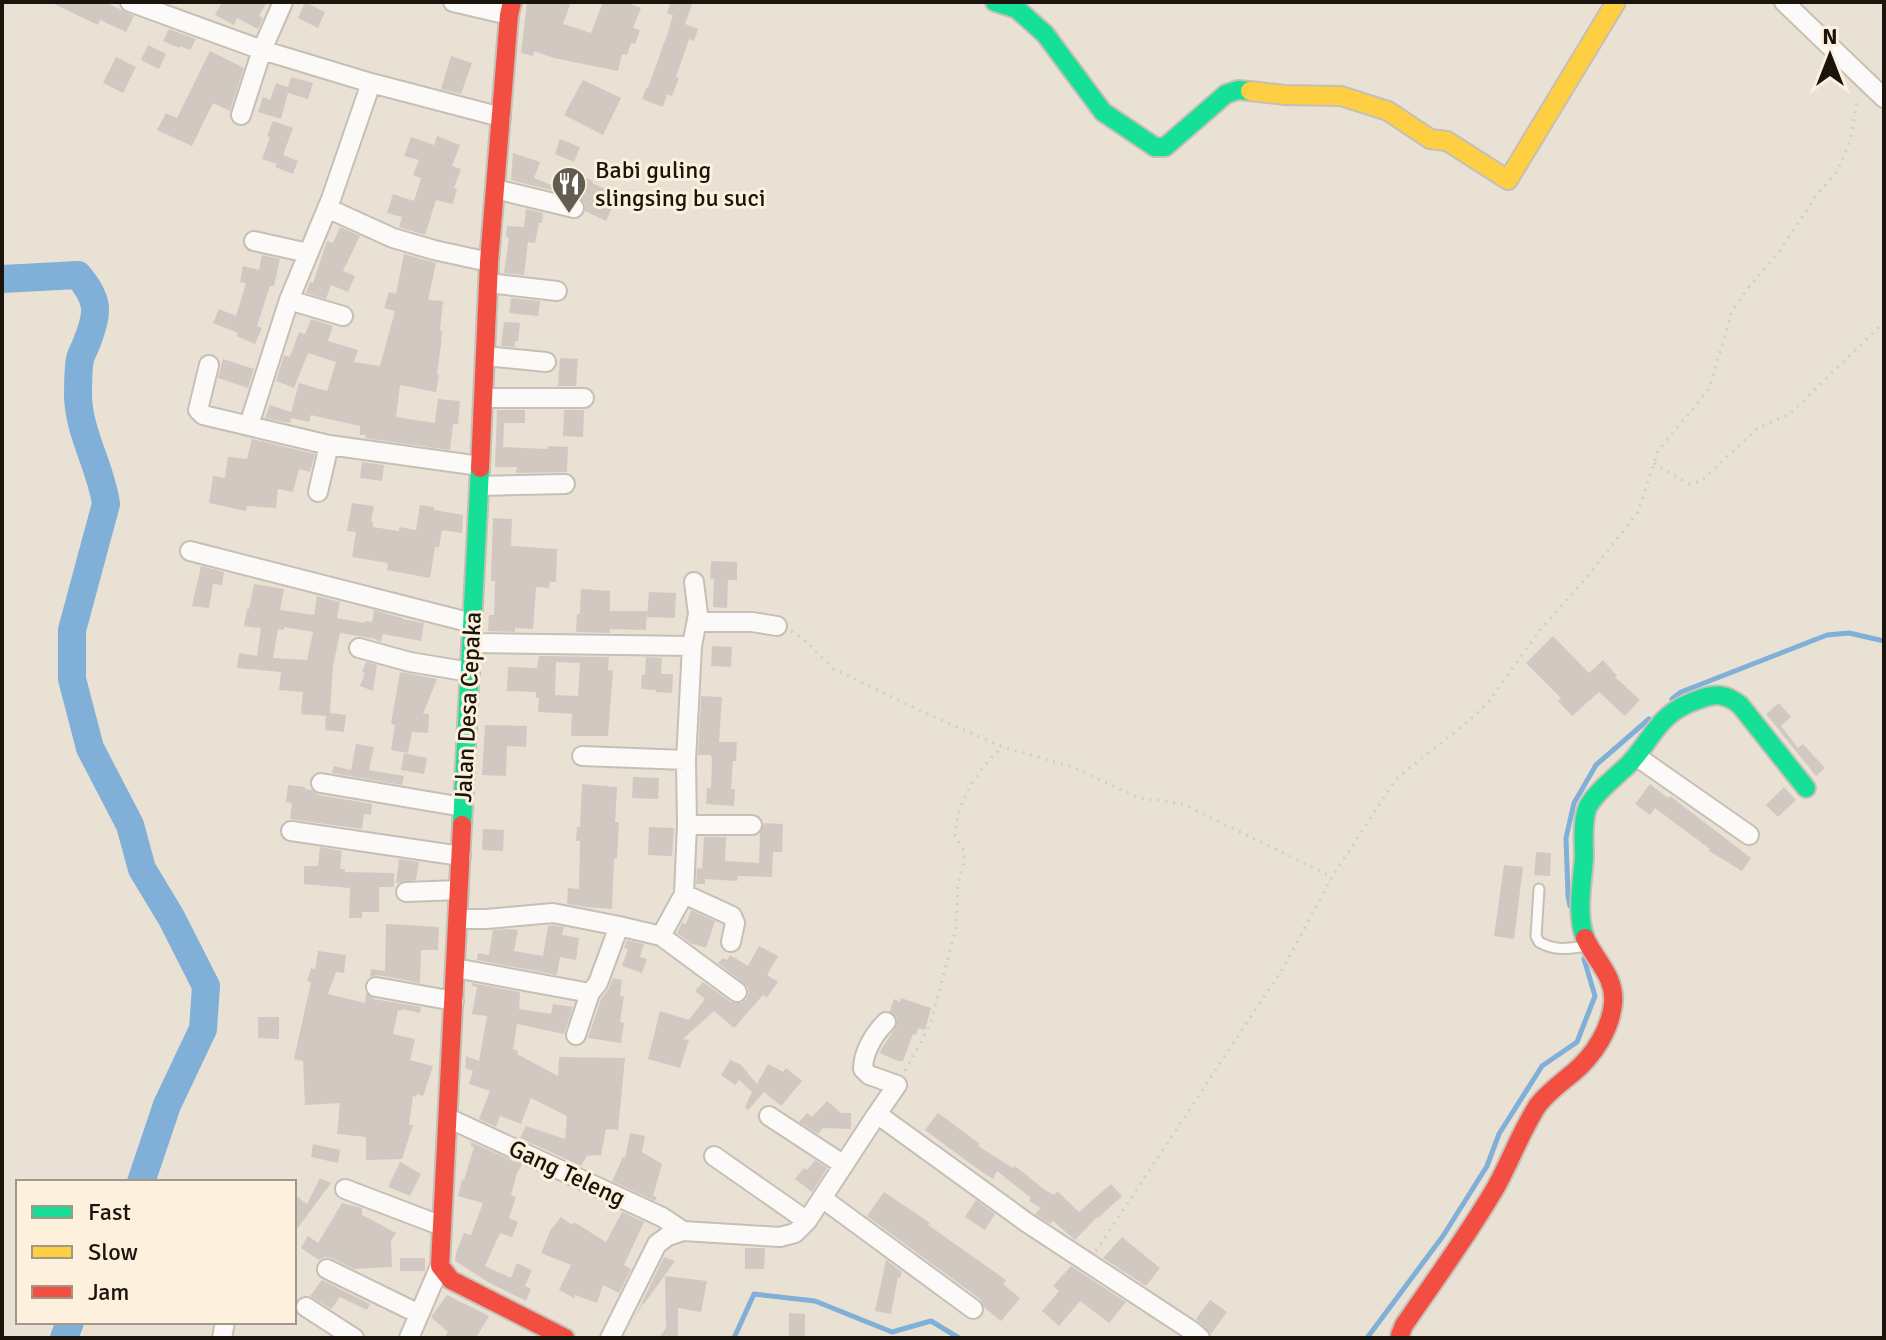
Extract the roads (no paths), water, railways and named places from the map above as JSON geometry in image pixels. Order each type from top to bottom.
[{"type":"street","points":[[130,2],[168,8],[262,50],[501,117]]},
{"type":"street","points":[[241,115],[262,50],[283,2]]},
{"type":"street","points":[[453,2],[510,8]]},
{"type":"street","points":[[995,2],[1017,9],[1045,34],[1103,112],[1155,147],[1165,147],[1226,94],[1238,90],[1341,96],[1388,111],[1430,139],[1447,141],[1508,180],[1616,2]]},
{"type":"street","points":[[1784,2],[1884,98]]},
{"type":"street","name":"Jalan Desa Cepaka","points":[[440,1266],[489,262],[510,8]]},
{"type":"street","points":[[249,425],[289,300],[327,208],[371,83]]},
{"type":"street","points":[[495,189],[574,208]]},
{"type":"street","points":[[327,208],[393,238],[489,262]]},
{"type":"street","points":[[254,241],[308,253]]},
{"type":"street","points":[[488,283],[557,291]]},
{"type":"street","points":[[289,300],[343,316]]},
{"type":"street","points":[[485,356],[546,362]]},
{"type":"street","points":[[209,365],[199,412],[203,415],[329,445],[480,466]]},
{"type":"street","points":[[483,398],[584,398]]},
{"type":"street","points":[[318,492],[329,445]]},
{"type":"street","points":[[479,486],[565,484]]},
{"type":"street","points":[[190,551],[472,623]]},
{"type":"street","points":[[661,936],[684,894],[686,760],[692,646],[698,614],[694,582]]},
{"type":"street","points":[[697,622],[752,622],[777,626]]},
{"type":"street","points":[[471,643],[692,646]]},
{"type":"street","points":[[359,648],[410,662],[470,672]]},
{"type":"street","points":[[1401,1338],[1404,1325],[1461,1244],[1496,1186],[1538,1106],[1549,1092],[1585,1062],[1611,1018],[1612,985],[1607,972],[1588,945],[1580,914],[1585,815],[1592,801],[1636,756],[1657,725],[1672,710],[1722,694],[1740,705],[1806,788]]},
{"type":"street","points":[[582,756],[686,760]]},
{"type":"street","points":[[1636,756],[1749,835]]},
{"type":"street","points":[[321,783],[463,807]]},
{"type":"street","points":[[687,825],[752,825]]},
{"type":"street","points":[[291,831],[461,856]]},
{"type":"street","points":[[406,892],[459,890]]},
{"type":"street","points":[[684,894],[732,916],[735,923],[731,942]]},
{"type":"street","points":[[458,919],[553,913],[661,936],[737,992]]},
{"type":"street","points":[[576,1035],[619,926]]},
{"type":"street","points":[[455,968],[590,993]]},
{"type":"street","points":[[376,987],[454,1001]]},
{"type":"street","points":[[610,1338],[657,1244],[668,1236],[683,1231],[780,1237],[795,1233],[807,1221],[897,1085],[869,1075],[862,1065],[869,1045],[886,1022]]},
{"type":"street","points":[[877,1114],[1026,1222],[1200,1338]]},
{"type":"street","points":[[769,1116],[844,1165]]},
{"type":"street","name":"Gang Teleng","points":[[448,1118],[662,1217],[683,1231]]},
{"type":"street","points":[[714,1156],[807,1221]]},
{"type":"street","points":[[345,1189],[442,1226]]},
{"type":"street","points":[[822,1198],[973,1309]]},
{"type":"street","points":[[409,1338],[440,1266],[451,1280],[565,1338]]},
{"type":"street","points":[[327,1269],[419,1314]]},
{"type":"street","points":[[306,1307],[354,1338]]},
{"type":"lane","points":[[1539,889],[1536,936],[1539,942],[1566,950],[1588,945]]},
{"type":"waterway","points":[[2,279],[78,275],[93,299],[95,314],[80,359],[78,396],[82,424],[106,504],[72,630],[72,679],[90,748],[130,825],[142,869],[171,917],[206,986],[203,1029],[167,1105],[142,1180]]},
{"type":"waterway","points":[[1672,699],[1681,692],[1827,635],[1849,633],[1884,641]]},
{"type":"waterway","points":[[1570,906],[1566,838],[1574,803],[1596,765],[1649,719]]},
{"type":"waterway","points":[[1367,1338],[1443,1236],[1487,1166],[1499,1134],[1542,1066],[1577,1042],[1595,996],[1584,959]]},
{"type":"waterway","points":[[734,1338],[754,1294],[815,1301],[892,1332],[931,1321],[959,1338]]},
{"type":"waterway","points":[[64,1338],[69,1324]]},
{"type":"place","name":"Babi guling slingsing bu suci","points":[[569,215]]}]
